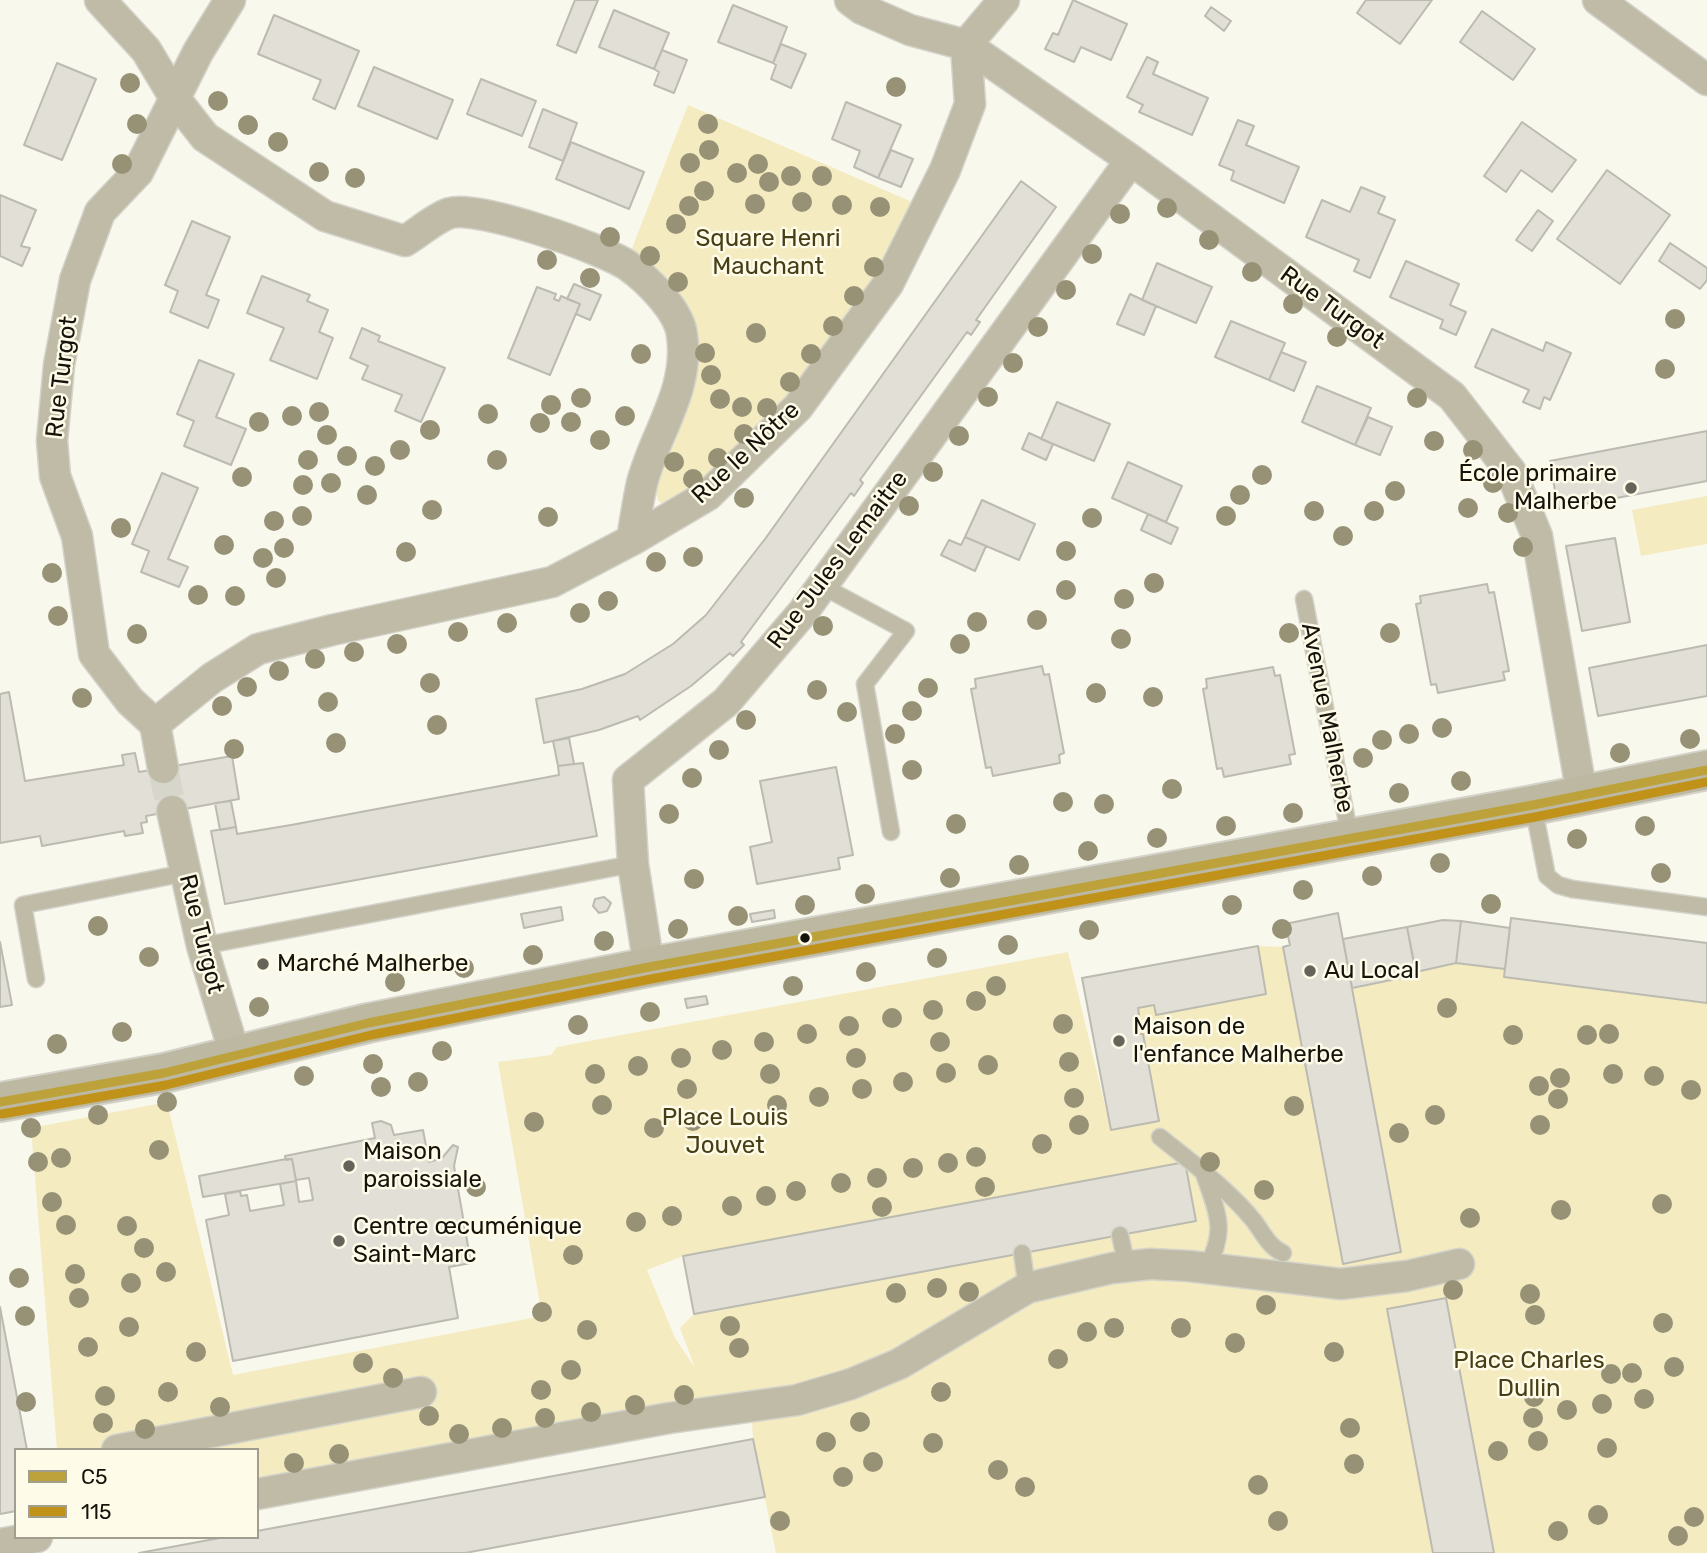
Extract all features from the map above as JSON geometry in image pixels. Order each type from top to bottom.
[{"type":"street","points":[[100,0],[146,50],[176,100],[205,137],[325,216],[405,241],[451,213],[511,219],[625,264],[643,278],[670,309],[682,332],[682,345],[680,383],[643,481],[632,540]]},
{"type":"street","name":"Rue Turgot","points":[[155,724],[130,701],[94,654],[77,536],[55,476],[52,441],[59,365],[75,281],[100,212],[138,172],[198,52],[230,0]]},
{"type":"street","name":"Rue Turgot","points":[[850,0],[862,9],[910,30],[966,45],[1131,160],[1452,396],[1511,472],[1537,536],[1582,795]]},
{"type":"street","points":[[966,45],[1004,0]]},
{"type":"street","points":[[1598,0],[1707,80]]},
{"type":"street","name":"Rue le Nôtre","points":[[155,724],[212,677],[258,649],[552,582],[632,540],[708,495],[798,407],[888,285],[945,170],[970,104],[966,45]]},
{"type":"street","name":"Rue Jules Lemaitre","points":[[649,967],[634,864],[628,780],[726,702],[822,586],[1131,160]]},
{"type":"street","points":[[155,724],[163,768]]},
{"type":"street","name":"Avenue Malherbe","points":[[0,1102],[164,1073],[368,1023],[649,967],[1350,836],[1533,805],[1707,770]]},
{"type":"street","name":"Rue Turgot","points":[[172,811],[202,946],[234,1055]]},
{"type":"street","points":[[259,1494],[669,1418],[797,1400],[851,1384],[898,1364],[1027,1288],[1127,1267],[1150,1264],[1206,1268],[1341,1284],[1420,1273],[1458,1264]]},
{"type":"street","points":[[127,1448],[421,1392]]},
{"type":"street","points":[[0,1544],[26,1539]]},
{"type":"lane","points":[[822,586],[906,631],[865,684],[891,832]]},
{"type":"lane","name":"Avenue Malherbe","points":[[1304,599],[1350,836]]},
{"type":"lane","points":[[1533,805],[1548,876],[1558,884],[1572,889],[1707,907]]},
{"type":"lane","points":[[202,946],[634,864]]},
{"type":"lane","points":[[36,979],[23,905],[185,873]]},
{"type":"lane","points":[[1160,1137],[1203,1171],[1252,1219],[1274,1249],[1283,1253]]},
{"type":"lane","points":[[1203,1171],[1219,1236],[1218,1248],[1206,1268]]},
{"type":"lane","points":[[1120,1235],[1127,1267]]},
{"type":"lane","points":[[1022,1253],[1027,1288]]},
{"type":"green space","name":"Square Henri Mauchant","points":[[688,105],[912,202],[881,271],[780,407],[709,482],[670,505],[659,502],[655,491],[678,434],[693,381],[629,256]]},
{"type":"green space","points":[[1707,496],[1707,544],[1641,556],[1632,510]]},
{"type":"green space","name":"Place Charles Dullin","points":[[1258,946],[1283,947],[1343,1264],[1401,1252],[1352,988],[1416,976],[1416,972],[1456,963],[1505,969],[1504,977],[1707,1003],[1707,1553],[776,1553],[753,1439],[751,1403],[259,1494],[259,1448],[57,1448],[31,1128],[167,1102],[233,1375],[542,1316],[498,1062],[551,1055],[557,1047],[1068,952],[1111,1130],[1159,1120],[1143,1034],[1137,1034],[1134,1016],[1139,1015],[1138,1008],[1154,1005],[1156,1015],[1266,994]],"holes":[[[1184,1162],[1195,1221],[694,1314],[680,1328],[695,1368],[675,1338],[647,1270],[683,1256]]]},
{"type":"building","points":[[575,0],[598,0],[576,53],[557,45]]},
{"type":"building","points":[[1073,0],[1127,24],[1111,60],[1081,47],[1074,62],[1045,49],[1053,33],[1058,35]]},
{"type":"building","points":[[1366,0],[1432,0],[1400,44],[1357,13]]},
{"type":"building","points":[[733,5],[787,27],[773,63],[718,42]]},
{"type":"building","points":[[1211,7],[1231,21],[1224,31],[1205,16]]},
{"type":"building","points":[[614,10],[669,33],[654,69],[599,47]]},
{"type":"building","points":[[1482,11],[1535,49],[1513,80],[1460,42]]},
{"type":"building","points":[[274,15],[359,51],[335,109],[313,99],[321,80],[258,54]]},
{"type":"building","points":[[781,44],[806,54],[791,88],[771,79],[776,65],[773,63]]},
{"type":"building","points":[[662,50],[687,60],[674,93],[654,85],[659,72],[654,69]]},
{"type":"building","points":[[1147,57],[1158,62],[1153,74],[1208,98],[1192,135],[1139,112],[1143,105],[1127,97]]},
{"type":"building","points":[[57,63],[96,79],[62,160],[24,145]]},
{"type":"building","points":[[374,67],[453,100],[437,139],[358,106]]},
{"type":"building","points":[[481,79],[536,101],[522,136],[467,114]]},
{"type":"building","points":[[846,102],[901,125],[878,178],[854,167],[860,151],[832,139]]},
{"type":"building","points":[[543,109],[577,123],[563,161],[529,147]]},
{"type":"building","points":[[1238,120],[1254,126],[1246,145],[1299,167],[1284,203],[1231,180],[1234,171],[1219,165]]},
{"type":"building","points":[[1522,122],[1576,160],[1552,192],[1521,170],[1506,192],[1484,176]]},
{"type":"building","points":[[571,142],[644,172],[629,209],[556,179]]},
{"type":"building","points":[[891,150],[913,159],[901,187],[878,178]]},
{"type":"building","points":[[1607,170],[1670,215],[1620,284],[1557,239]]},
{"type":"building","points":[[1021,181],[1056,207],[976,320],[980,322],[971,335],[967,332],[860,480],[863,483],[854,496],[851,493],[741,642],[744,645],[733,656],[730,653],[691,686],[640,720],[638,716],[599,730],[544,743],[536,699],[582,689],[625,674],[673,644],[706,615],[765,539]]},
{"type":"building","points":[[1361,187],[1385,197],[1378,213],[1395,220],[1370,278],[1354,271],[1359,260],[1306,237],[1322,200],[1350,212]]},
{"type":"building","points":[[0,195],[36,210],[21,246],[30,248],[22,266],[0,256]]},
{"type":"building","points":[[1538,210],[1553,221],[1532,251],[1516,240]]},
{"type":"building","points":[[192,221],[230,237],[206,295],[219,300],[208,328],[170,312],[178,291],[165,285]]},
{"type":"building","points":[[1670,243],[1707,268],[1707,280],[1700,289],[1659,261]]},
{"type":"building","points":[[1406,261],[1459,284],[1450,305],[1466,312],[1456,335],[1440,328],[1443,320],[1390,297]]},
{"type":"building","points":[[1157,263],[1212,287],[1196,323],[1142,300]]},
{"type":"building","points":[[262,276],[310,295],[307,301],[328,310],[319,332],[333,338],[317,379],[270,360],[284,328],[247,313]]},
{"type":"building","points":[[574,284],[601,295],[590,320],[576,314],[580,304],[567,299]]},
{"type":"building","points":[[537,287],[556,294],[554,299],[559,301],[561,296],[580,304],[550,375],[508,358]]},
{"type":"building","points":[[1130,294],[1156,306],[1144,335],[1117,324]]},
{"type":"building","points":[[1231,321],[1285,343],[1269,380],[1215,357]]},
{"type":"building","points":[[362,328],[380,336],[378,341],[445,368],[421,422],[395,411],[402,395],[362,379],[368,366],[350,358]]},
{"type":"building","points":[[1492,329],[1543,351],[1546,342],[1571,353],[1550,400],[1544,397],[1540,409],[1523,402],[1529,390],[1475,367]]},
{"type":"building","points":[[1281,352],[1306,362],[1294,391],[1269,380]]},
{"type":"building","points":[[199,360],[234,374],[216,417],[246,429],[231,465],[184,446],[194,421],[177,414]]},
{"type":"building","points":[[1317,386],[1371,408],[1355,445],[1302,422]]},
{"type":"building","points":[[1057,402],[1110,424],[1094,461],[1041,439]]},
{"type":"building","points":[[1368,417],[1392,427],[1380,455],[1355,445]]},
{"type":"building","points":[[1707,431],[1707,481],[1558,509],[1550,461]]},
{"type":"building","points":[[1029,433],[1053,444],[1046,460],[1022,449]]},
{"type":"building","points":[[1128,462],[1182,486],[1166,522],[1112,498]]},
{"type":"building","points":[[162,473],[198,488],[168,559],[188,567],[179,587],[141,572],[149,551],[132,544]]},
{"type":"building","points":[[982,500],[1035,524],[1019,560],[965,537]]},
{"type":"building","points":[[1148,514],[1178,528],[1171,544],[1141,530]]},
{"type":"building","points":[[965,537],[986,546],[975,571],[941,555],[949,540],[961,545]]},
{"type":"building","points":[[1615,538],[1630,622],[1582,631],[1566,546]]},
{"type":"building","points":[[1487,584],[1489,593],[1494,592],[1509,671],[1503,672],[1505,680],[1438,693],[1436,684],[1431,685],[1416,604],[1421,603],[1420,596]]},
{"type":"building","points":[[1707,645],[1707,696],[1598,716],[1589,668]]},
{"type":"building","points":[[1042,666],[1044,675],[1049,674],[1064,753],[1059,755],[1060,763],[993,776],[991,767],[986,768],[971,689],[976,688],[975,679]]},
{"type":"building","points":[[1273,667],[1275,676],[1280,675],[1295,754],[1289,755],[1291,764],[1224,777],[1222,768],[1217,769],[1203,689],[1207,688],[1206,679]]},
{"type":"building","points":[[9,692],[25,781],[124,765],[122,755],[135,753],[139,772],[232,756],[239,799],[146,816],[147,822],[141,823],[143,833],[125,836],[124,831],[42,846],[40,836],[0,843],[0,694]]},
{"type":"building","points":[[569,738],[574,764],[558,766],[553,741]]},
{"type":"building","points":[[583,763],[597,836],[225,904],[211,831],[236,827],[237,834],[291,825],[559,775],[558,766]]},
{"type":"building","points":[[836,767],[853,855],[838,858],[840,869],[757,884],[750,847],[772,842],[760,781]]},
{"type":"building","points":[[231,801],[236,827],[220,830],[215,803]]},
{"type":"building","points":[[604,897],[611,903],[607,911],[599,913],[593,906],[595,899]]},
{"type":"building","points":[[561,907],[563,920],[524,928],[521,914]]},
{"type":"building","points":[[774,910],[775,918],[752,922],[750,914]]},
{"type":"building","points":[[1338,913],[1401,1252],[1343,1264],[1283,947],[1290,945],[1285,924]]},
{"type":"building","points":[[1511,918],[1707,943],[1707,1003],[1504,977]]},
{"type":"building","points":[[1443,920],[1461,921],[1456,963],[1416,972],[1407,927]]},
{"type":"building","points":[[1461,921],[1510,928],[1505,969],[1456,963]]},
{"type":"building","points":[[1407,927],[1416,975],[1352,988],[1343,939]]},
{"type":"building","points":[[0,942],[12,1005],[0,1007]]},
{"type":"building","name":"Maison de l'enfance Malherbe","points":[[1258,946],[1266,994],[1156,1015],[1154,1005],[1138,1008],[1139,1015],[1134,1016],[1137,1034],[1143,1034],[1159,1121],[1111,1130],[1082,978]]},
{"type":"building","points":[[706,996],[708,1004],[687,1008],[685,999]]},
{"type":"building","name":"Centre œcuménique Saint-Marc","points":[[381,1121],[391,1125],[394,1135],[423,1130],[429,1162],[442,1158],[453,1145],[458,1147],[454,1166],[471,1263],[449,1267],[458,1318],[233,1361],[206,1220],[229,1215],[225,1194],[240,1191],[241,1196],[247,1195],[250,1211],[284,1205],[280,1184],[296,1181],[299,1202],[313,1200],[309,1178],[296,1180],[292,1159],[286,1160],[285,1156],[375,1138],[372,1123]]},
{"type":"building","points":[[292,1159],[296,1181],[203,1197],[199,1176]]},
{"type":"building","points":[[1185,1162],[1196,1221],[694,1314],[683,1256]]},
{"type":"building","points":[[1446,1298],[1494,1553],[1433,1553],[1387,1309]]},
{"type":"building","points":[[0,1307],[27,1448],[14,1448],[14,1511],[0,1514]]},
{"type":"building","points":[[753,1439],[765,1497],[465,1553],[139,1553],[214,1539],[259,1539],[259,1531]]},
{"type":"tunnel","points":[[163,768],[172,811]]},
{"type":"transit line","name":"C5","points":[[0,1102],[164,1073],[368,1023],[649,967],[1533,805],[1707,770]]},
{"type":"transit line","name":"115","points":[[2,1114],[166,1085],[371,1035],[651,979],[1535,817],[1707,782]]},
{"type":"place","name":"École primaire Malherbe","points":[[1631,488]]},
{"type":"place","name":"Marché Malherbe","points":[[263,964]]},
{"type":"place","name":"Au Local","points":[[1310,971]]},
{"type":"place","name":"Maison de l'enfance Malherbe","points":[[1119,1041]]},
{"type":"place","name":"Maison paroissiale","points":[[349,1166]]},
{"type":"place","name":"Centre œcuménique Saint-Marc","points":[[339,1241]]},
{"type":"park label","name":"Place Louis Jouvet","points":[[725,1132]]}]
